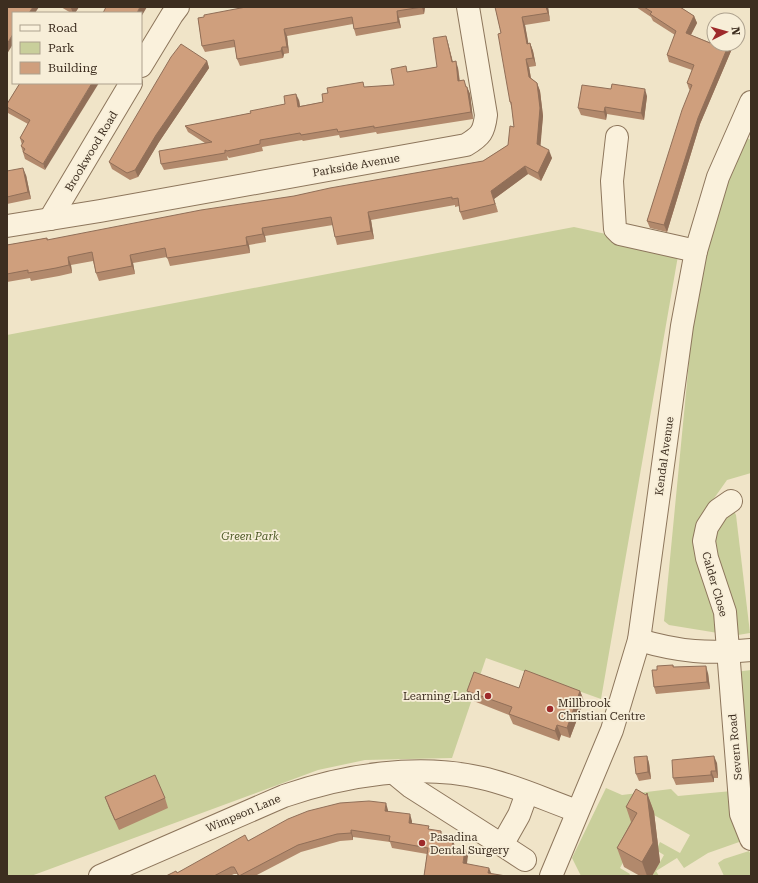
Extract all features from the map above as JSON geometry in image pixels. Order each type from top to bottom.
[{"type":"street","points":[[142,64],[172,14],[178,7]]},
{"type":"street","name":"Parkside Avenue","points":[[7,226],[100,211],[466,145],[478,138],[484,128],[486,115],[468,7]]},
{"type":"street","name":"Brookwood Road","points":[[50,219],[130,84]]},
{"type":"street","name":"Kendal Avenue","points":[[551,876],[612,730],[639,640],[682,326],[696,251],[718,177],[751,102]]},
{"type":"street","points":[[617,137],[612,181],[615,229],[620,234],[696,251]]},
{"type":"street","points":[[76,177],[88,202],[100,211]]},
{"type":"street","name":"Calder Close","points":[[727,653],[725,612],[707,558],[704,541],[707,527],[718,510],[731,501]]},
{"type":"street","points":[[639,640],[667,648],[704,653],[727,653],[751,650]]},
{"type":"street","name":"Severn Road","points":[[727,653],[741,814],[751,839]]},
{"type":"street","name":"Wimpson Lane","points":[[100,876],[290,793],[365,774],[424,771],[481,778],[577,811]]},
{"type":"street","points":[[394,773],[411,787],[525,860]]},
{"type":"street","points":[[502,845],[519,815],[527,793]]},
{"type":"green space","points":[[745,137],[751,140],[751,473],[727,480],[710,504],[718,633],[669,625],[664,621],[693,320],[712,230],[727,174]]},
{"type":"green space","name":"Green Park","points":[[574,227],[679,250],[601,699],[486,658],[452,758],[365,760],[318,770],[31,876],[7,876],[7,335]]},
{"type":"green space","points":[[734,511],[736,515],[750,633],[732,636],[711,555],[716,523]]},
{"type":"green space","points":[[751,670],[751,821],[735,672]]},
{"type":"green space","points":[[606,788],[622,795],[671,789],[678,796],[732,791],[742,841],[708,853],[684,868],[677,858],[656,871],[659,876],[652,876],[664,855],[656,850],[660,842],[680,853],[690,835],[643,809],[635,840],[620,868],[630,874],[629,876],[581,876],[572,858]]},
{"type":"green space","points":[[749,851],[751,855],[751,876],[724,876],[718,863],[724,859]]},
{"type":"building","points":[[7,7],[33,7],[30,12],[12,12],[12,36],[7,44]]},
{"type":"building","points":[[106,7],[140,7],[138,12],[104,12]]},
{"type":"building","points":[[246,7],[422,7],[397,11],[398,22],[354,29],[352,17],[284,29],[287,47],[282,47],[281,51],[237,59],[234,40],[202,46],[198,18],[204,17],[204,15]]},
{"type":"building","points":[[495,7],[546,7],[548,13],[522,17],[527,44],[530,43],[533,58],[526,59],[529,77],[537,83],[540,108],[537,144],[549,150],[538,173],[525,166],[491,191],[495,204],[460,212],[458,198],[452,199],[452,197],[368,212],[371,231],[335,237],[331,217],[262,228],[263,234],[246,237],[247,245],[167,258],[165,248],[130,255],[132,266],[96,273],[92,252],[68,257],[69,265],[28,273],[28,270],[7,274],[7,245],[47,238],[47,240],[201,210],[294,196],[330,188],[483,161],[508,145],[510,126],[514,127],[511,102],[498,34],[501,33]]},
{"type":"building","points":[[644,7],[680,7],[694,16],[686,33],[706,41],[706,52],[726,52],[698,118],[664,225],[647,221],[682,110],[692,85],[687,83],[694,65],[667,55],[676,31],[650,14],[652,12]]},
{"type":"building","points":[[446,36],[452,62],[456,61],[458,81],[464,80],[467,87],[471,112],[374,128],[374,126],[338,132],[337,129],[301,135],[300,133],[260,140],[260,144],[227,151],[225,150],[225,153],[161,164],[159,151],[212,142],[185,126],[251,113],[250,111],[285,104],[284,96],[296,94],[298,107],[323,102],[322,94],[328,93],[327,88],[363,82],[364,87],[394,85],[391,69],[406,66],[407,72],[437,67],[433,38]]},
{"type":"building","points":[[181,44],[207,61],[156,135],[135,170],[127,173],[109,162],[171,57]]},
{"type":"building","points":[[19,84],[91,84],[43,164],[23,152],[25,149],[21,146],[24,141],[20,138],[30,120],[7,107],[7,104]]},
{"type":"building","points":[[612,84],[645,89],[641,113],[605,107],[604,112],[578,108],[582,85],[611,89]]},
{"type":"building","points":[[23,168],[28,192],[7,197],[7,171]]},
{"type":"building","points":[[673,665],[673,667],[706,666],[707,682],[654,687],[652,670],[657,670],[657,666]]},
{"type":"building","points":[[525,670],[580,691],[567,728],[557,725],[555,731],[509,714],[512,707],[467,691],[474,672],[519,688]]},
{"type":"building","points":[[647,756],[648,772],[636,774],[634,757]]},
{"type":"building","points":[[714,756],[716,771],[711,771],[711,775],[673,778],[672,760]]},
{"type":"building","points":[[155,775],[165,798],[115,820],[105,797]]},
{"type":"building","points":[[636,789],[646,795],[647,793],[653,843],[642,862],[617,848],[637,813],[626,807]]},
{"type":"building","points":[[369,801],[386,803],[385,811],[410,814],[409,823],[429,826],[428,829],[441,831],[440,838],[453,840],[452,847],[465,849],[463,863],[489,868],[488,873],[506,876],[424,876],[428,848],[389,841],[390,836],[351,830],[351,833],[337,834],[298,845],[239,876],[234,867],[231,867],[214,876],[166,876],[176,871],[177,873],[245,835],[248,841],[288,819],[308,811],[340,803]]},
{"type":"place","name":"Learning Land","points":[[488,696]]},
{"type":"place","name":"Millbrook Christian Centre","points":[[550,709]]},
{"type":"place","name":"Pasadina Dental Surgery","points":[[422,843]]}]
